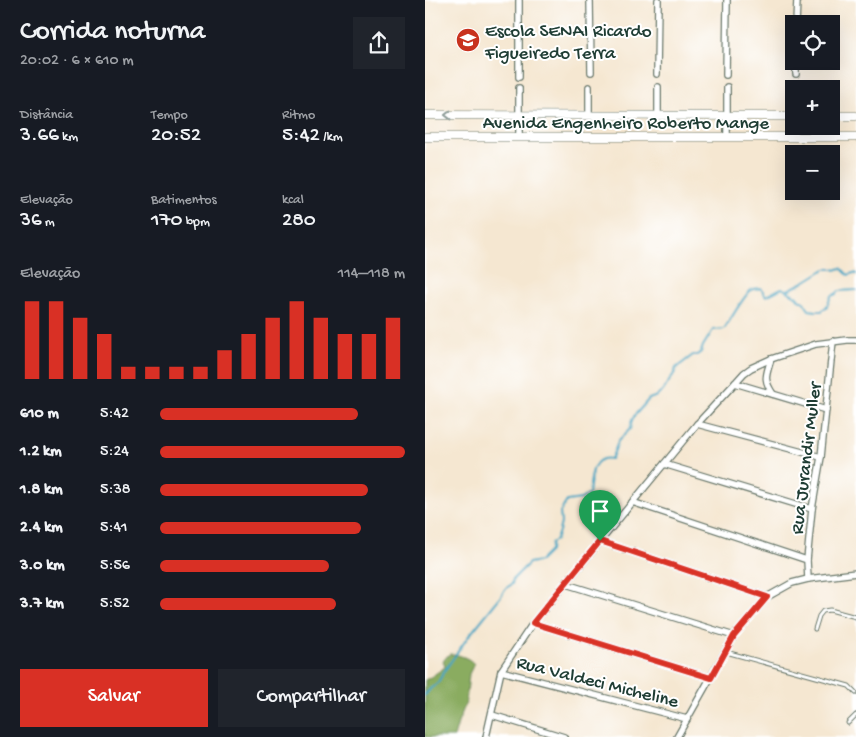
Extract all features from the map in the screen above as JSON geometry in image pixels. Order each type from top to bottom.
[{"type":"street","points":[[519,0],[519,78]]},
{"type":"street","points":[[591,0],[591,72]]},
{"type":"street","points":[[657,74],[658,0]]},
{"type":"street","points":[[726,75],[727,0]]},
{"type":"street","points":[[796,15],[797,0]]},
{"type":"street","points":[[589,86],[589,115]]},
{"type":"street","points":[[658,87],[658,115]]},
{"type":"street","points":[[727,87],[727,137]]},
{"type":"street","points":[[519,88],[519,137]]},
{"type":"street","name":"Avenida Engenheiro Roberto Mange","points":[[425,115],[785,116]]},
{"type":"street","points":[[840,116],[856,116]]},
{"type":"street","name":"Avenida Engenheiro Roberto Mange","points":[[425,136],[856,137]]},
{"type":"street","points":[[487,737],[501,671],[533,623],[697,424],[744,373],[771,359],[816,344],[856,340]]},
{"type":"street","name":"Rua Jurandir Muller","points":[[808,579],[807,560],[812,509],[821,457],[833,341]]},
{"type":"street","points":[[771,359],[766,380],[773,394]]},
{"type":"street","points":[[735,383],[826,410]]},
{"type":"street","points":[[697,424],[821,457]]},
{"type":"street","points":[[664,464],[812,509]]},
{"type":"street","points":[[632,502],[807,560]]},
{"type":"street","points":[[600,541],[767,597]]},
{"type":"street","points":[[679,736],[734,636],[767,597],[792,583],[856,573]]},
{"type":"street","points":[[566,584],[734,636]]},
{"type":"street","points":[[533,623],[711,678]]},
{"type":"street","name":"Rua Valdeci Micheline","points":[[501,671],[687,719]]},
{"type":"street","points":[[491,714],[564,737]]},
{"type":"lane","points":[[815,629],[819,616],[823,611],[830,610],[856,617]]},
{"type":"lane","points":[[725,652],[849,686],[856,693]]},
{"type":"lane","points":[[848,723],[856,715]]},
{"type":"green space","points":[[449,654],[459,655],[474,664],[469,674],[466,703],[454,737],[425,737],[425,680],[445,667],[443,661]]},
{"type":"waterway","points":[[788,290],[825,269],[835,270],[841,268],[848,275],[856,274]]},
{"type":"waterway","points":[[425,695],[437,684],[468,637],[505,589],[512,584],[513,579],[529,563],[540,561],[550,551],[551,543],[556,540],[559,531],[561,523],[560,512],[567,501],[581,499],[589,494],[591,476],[595,465],[604,459],[611,459],[618,441],[630,429],[635,415],[649,399],[663,391],[676,368],[693,355],[701,352],[713,330],[724,329],[750,291],[761,288],[766,296],[782,288],[796,296],[800,301],[803,301],[809,310],[822,311],[827,306],[831,296],[839,291],[856,290]]},
{"type":"place","name":"Escola SENAI Ricardo Figueiredo Terra","points":[[468,40]]},
{"type":"route","points":[[600,541],[767,597],[734,636],[711,678],[533,623],[600,541]]}]
